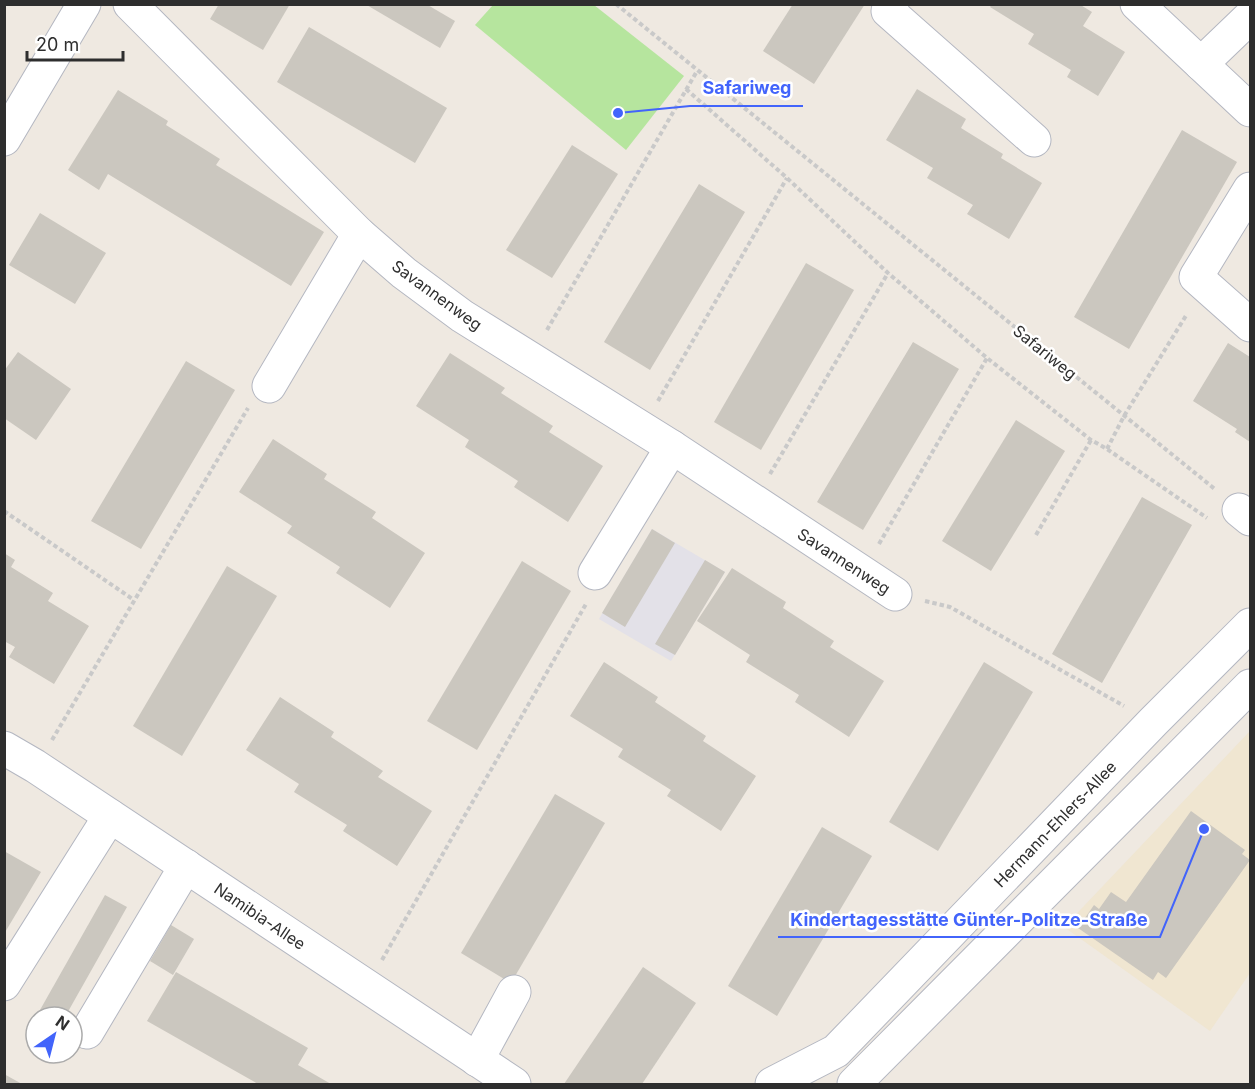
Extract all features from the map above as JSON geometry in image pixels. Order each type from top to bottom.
[{"type":"street","points":[[4,139],[84,4]]},
{"type":"street","name":"Savannenweg","points":[[130,4],[359,234],[404,273],[462,316],[672,447],[895,594]]},
{"type":"street","points":[[892,4],[888,11],[1034,140]]},
{"type":"street","points":[[1137,4],[1251,110]]},
{"type":"street","points":[[1201,64],[1251,17]]},
{"type":"street","points":[[1251,189],[1196,276],[1251,325]]},
{"type":"street","points":[[269,386],[359,234]]},
{"type":"street","points":[[595,573],[672,447]]},
{"type":"street","name":"Hermann-Ehlers-Allee","points":[[772,1084],[836,1051],[1153,722],[1251,625]]},
{"type":"street","points":[[854,1084],[1251,686]]},
{"type":"street","name":"Namibia-Allee","points":[[4,748],[35,766],[514,1084]]},
{"type":"street","points":[[4,984],[110,816]]},
{"type":"street","points":[[87,1032],[186,866]]},
{"type":"street","points":[[477,1060],[514,992]]},
{"type":"path","name":"Safariweg","points":[[616,4],[1124,416],[1235,517]]},
{"type":"path","points":[[531,359],[697,71]]},
{"type":"path","name":"Safariweg","points":[[686,89],[787,178],[888,273],[987,358],[1091,440],[1235,517]]},
{"type":"path","points":[[642,429],[787,178]]},
{"type":"path","points":[[754,502],[888,273]]},
{"type":"path","points":[[1107,449],[1124,416],[1205,285]]},
{"type":"path","points":[[862,573],[987,358]]},
{"type":"path","points":[[35,766],[249,406],[269,386]]},
{"type":"path","points":[[1036,535],[1091,440]]},
{"type":"path","points":[[4,511],[135,600]]},
{"type":"path","points":[[365,986],[380,965],[594,590],[595,573]]},
{"type":"path","name":"Savannenweg","points":[[895,594],[950,607],[1153,722]]},
{"type":"shaded area","points":[[652,529],[725,572],[671,661],[599,619]]},
{"type":"shaded area","points":[[1250,731],[1250,973],[1210,1031],[1064,927]]},
{"type":"green space","points":[[493,5],[594,5],[684,76],[626,150],[475,25]]},
{"type":"building","points":[[219,4],[290,4],[263,50],[210,19]]},
{"type":"building","points":[[365,4],[426,4],[455,21],[440,48]]},
{"type":"building","points":[[793,4],[865,4],[814,84],[763,51]]},
{"type":"building","points":[[992,4],[1079,4],[1092,12],[1083,26],[1125,52],[1098,96],[1067,77],[1071,70],[1028,44],[1034,34],[990,7]]},
{"type":"building","points":[[309,27],[447,108],[415,163],[277,82]]},
{"type":"building","points":[[917,89],[966,119],[961,128],[1003,154],[1001,158],[1042,183],[1009,239],[967,214],[973,205],[927,178],[933,168],[886,140]]},
{"type":"building","points":[[118,90],[168,121],[166,125],[220,159],[216,165],[324,232],[291,286],[108,174],[99,190],[68,170]]},
{"type":"building","points":[[1182,130],[1237,162],[1129,349],[1074,317]]},
{"type":"building","points":[[572,145],[618,174],[552,278],[506,250]]},
{"type":"building","points":[[699,184],[745,212],[650,370],[604,342]]},
{"type":"building","points":[[40,213],[106,253],[75,304],[9,265]]},
{"type":"building","points":[[806,263],[854,290],[761,450],[714,422]]},
{"type":"building","points":[[913,342],[959,369],[863,530],[817,502]]},
{"type":"building","points":[[1228,343],[1250,357],[1250,442],[1235,432],[1237,429],[1193,401]]},
{"type":"building","points":[[18,352],[71,389],[36,440],[4,418],[4,371]]},
{"type":"building","points":[[450,353],[505,388],[501,393],[553,426],[549,432],[603,466],[568,522],[514,487],[518,481],[465,447],[469,440],[416,406]]},
{"type":"building","points":[[186,361],[235,390],[141,549],[91,521]]},
{"type":"building","points":[[1016,420],[1065,451],[991,571],[942,541]]},
{"type":"building","points":[[273,439],[327,474],[324,479],[376,512],[372,518],[425,553],[390,608],[336,573],[340,567],[287,533],[292,526],[239,492]]},
{"type":"building","points":[[1142,497],[1192,525],[1102,683],[1052,654]]},
{"type":"building","points":[[652,529],[675,543],[625,627],[602,613]]},
{"type":"building","points":[[4,553],[15,560],[11,567],[53,593],[48,601],[89,626],[54,684],[9,657],[15,647],[4,641]]},
{"type":"building","points":[[705,560],[725,572],[675,655],[655,644]]},
{"type":"building","points":[[522,561],[571,591],[477,750],[427,721]]},
{"type":"building","points":[[227,566],[277,596],[182,756],[133,726]]},
{"type":"building","points":[[732,568],[786,602],[783,608],[834,641],[830,647],[884,681],[849,737],[795,702],[799,695],[746,662],[750,655],[697,621]]},
{"type":"building","points":[[604,662],[658,697],[655,702],[706,736],[703,741],[756,776],[721,831],[667,796],[671,790],[618,757],[623,749],[570,716]]},
{"type":"building","points":[[984,662],[1033,692],[938,851],[889,822]]},
{"type":"building","points":[[280,697],[334,732],[331,737],[383,771],[378,777],[432,811],[397,866],[343,831],[347,825],[294,792],[299,784],[246,750]]},
{"type":"building","points":[[555,794],[605,823],[511,983],[461,953]]},
{"type":"building","points":[[1191,811],[1245,850],[1242,854],[1250,860],[1166,978],[1158,972],[1153,980],[1078,928],[1094,905],[1099,909],[1111,892],[1126,902]]},
{"type":"building","points":[[822,827],[872,856],[777,1016],[728,986]]},
{"type":"building","points":[[4,851],[41,872],[4,934]]},
{"type":"building","points":[[105,895],[127,907],[72,1005],[43,1005]]},
{"type":"building","points":[[171,925],[194,939],[173,975],[150,961]]},
{"type":"building","points":[[643,967],[696,1003],[642,1084],[564,1084]]},
{"type":"building","points":[[176,972],[308,1048],[298,1065],[331,1084],[258,1084],[147,1021]]},
{"type":"building","points":[[4,1074],[22,1084],[4,1084]]},
{"type":"place","name":"Safariweg","points":[[618,113]]},
{"type":"place","name":"Kindertagesstätte Günter-Politze-Straße","points":[[1204,829]]}]
